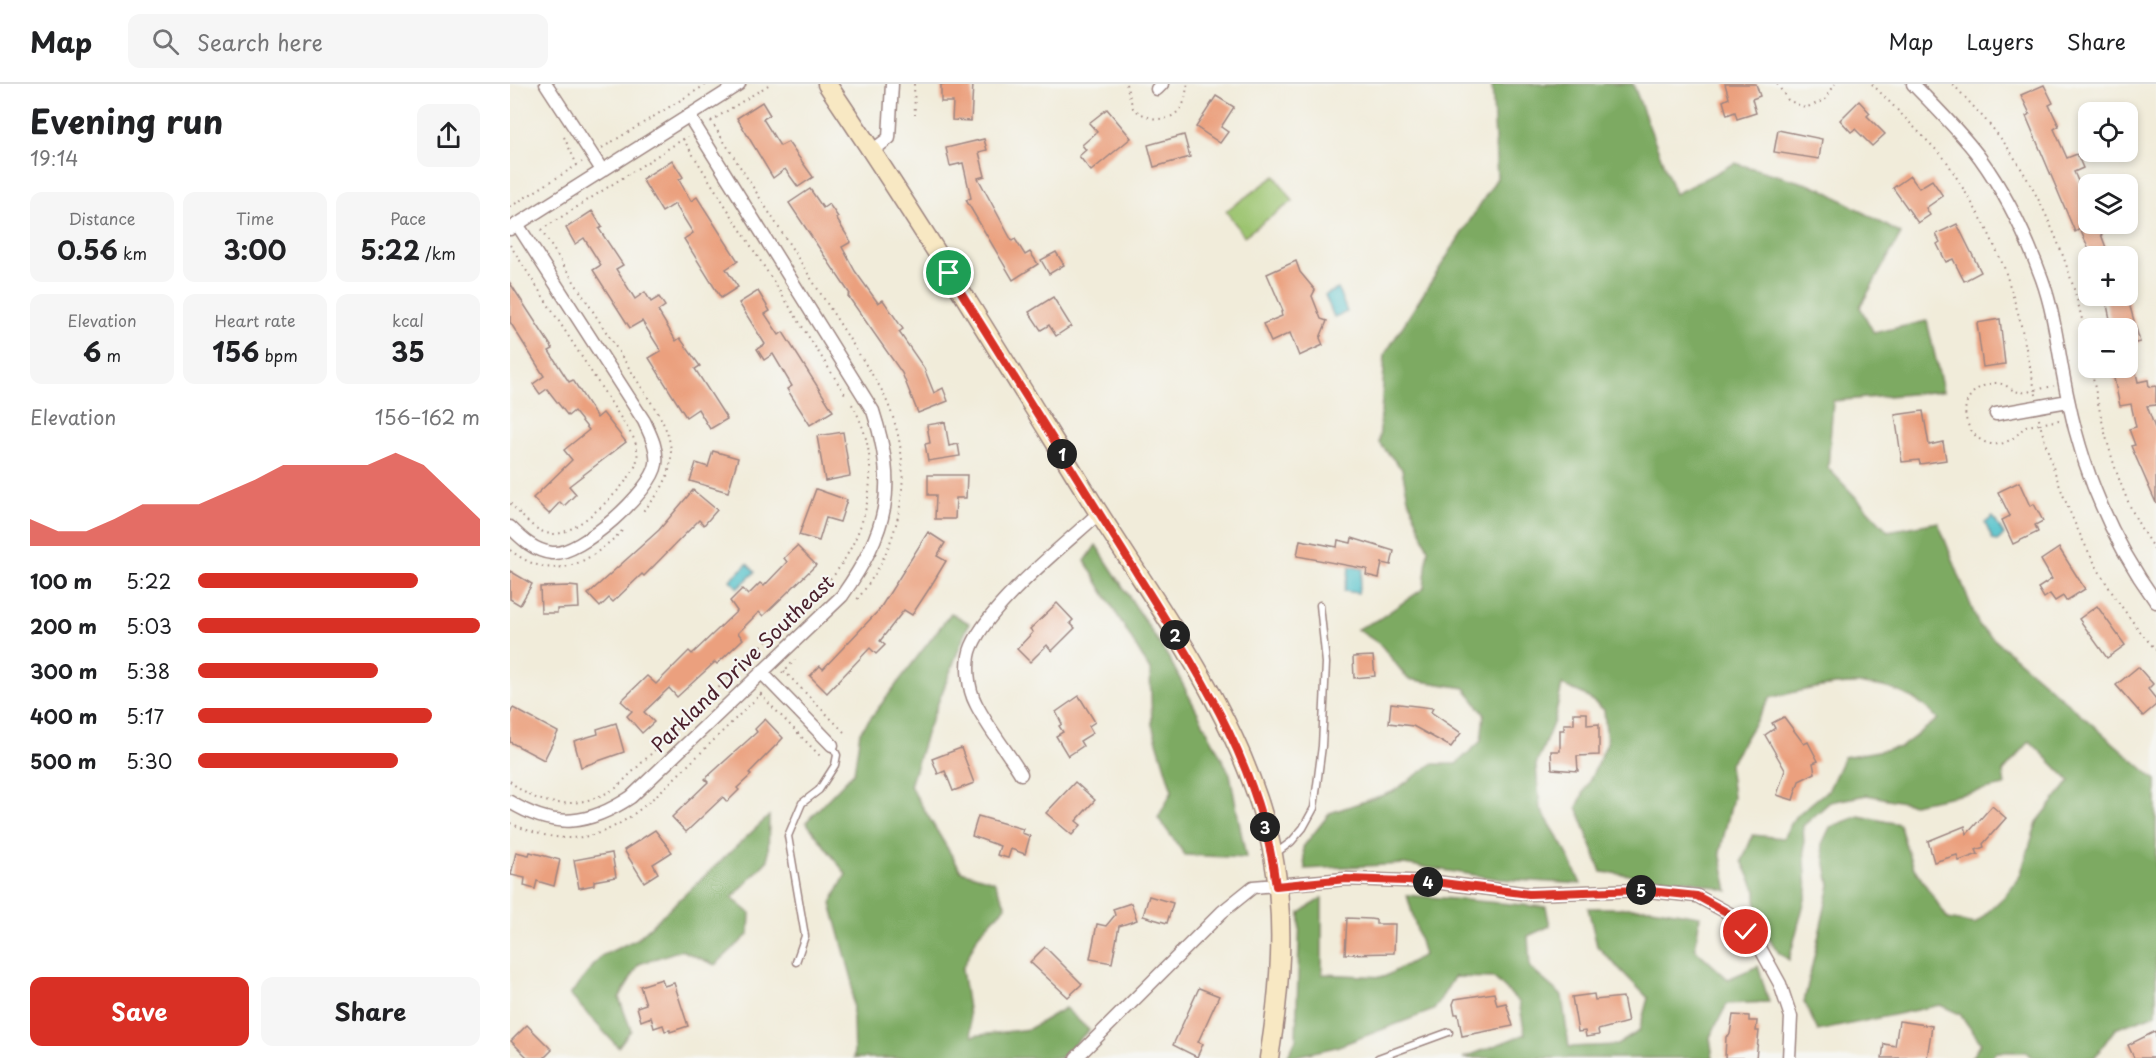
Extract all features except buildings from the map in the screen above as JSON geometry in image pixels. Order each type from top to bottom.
[{"type":"main road","points":[[827,84],[872,151],[1223,715],[1257,796],[1273,855],[1281,941],[1279,999],[1269,1058]]},
{"type":"street","points":[[546,84],[602,170]]},
{"type":"street","points":[[510,527],[537,549],[554,553],[571,550],[588,541],[647,485],[656,465],[654,443],[644,420],[514,226],[739,84]]},
{"type":"street","points":[[872,151],[889,138],[892,84]]},
{"type":"street","points":[[1913,84],[1980,159],[2003,194],[2043,280],[2068,400],[2091,481],[2116,538],[2156,602]]},
{"type":"street","name":"Parkland Drive Southeast","points":[[510,802],[525,812],[551,820],[579,822],[606,813],[631,797],[842,596],[866,561],[882,520],[887,483],[885,448],[873,411],[688,116]]},
{"type":"street","points":[[1996,414],[2068,400]]},
{"type":"street","points":[[1021,774],[975,703],[968,677],[971,648],[981,630],[1003,603],[1099,513]]},
{"type":"street","points":[[762,673],[832,745]]},
{"type":"street","points":[[1076,1058],[1222,912],[1253,887],[1346,879],[1435,882],[1529,894],[1640,890],[1697,896],[1730,914],[1758,944],[1780,984],[1791,1017],[1789,1058]]},
{"type":"lane","points":[[1273,855],[1291,842],[1303,828],[1314,808],[1322,746],[1326,663],[1320,605]]},
{"type":"lane","points":[[796,962],[805,936],[788,836],[802,803],[819,790],[835,765],[837,755],[832,745]]},
{"type":"lane","points":[[1378,1058],[1449,1032]]},
{"type":"path","points":[[600,150],[707,84]]},
{"type":"path","points":[[707,124],[770,84]]},
{"type":"path","points":[[914,84],[915,115]]},
{"type":"path","points":[[1126,84],[1133,108],[1151,120],[1166,119],[1174,114],[1183,105],[1188,84]]},
{"type":"path","points":[[1777,84],[1788,100],[1805,108],[1826,100],[1835,84]]},
{"type":"path","points":[[1872,84],[1946,160],[1985,225],[2004,267],[2019,316],[2035,390]]},
{"type":"path","points":[[1953,84],[2012,154],[2041,205],[2076,292],[2081,318]]},
{"type":"path","points":[[711,121],[880,387],[896,426],[903,467],[899,519],[881,566],[851,607]]},
{"type":"path","points":[[536,233],[688,136]]},
{"type":"path","points":[[510,781],[534,798],[558,804],[582,803],[616,788],[834,575],[852,548],[865,516],[869,490],[869,455],[853,406],[683,139]]},
{"type":"path","points":[[510,207],[584,160]]},
{"type":"path","points":[[541,230],[656,410],[669,435],[672,455],[668,476],[656,497],[638,515]]},
{"type":"path","points":[[510,503],[543,532],[564,533],[580,524],[628,478],[638,456],[633,437],[511,247],[517,245]]},
{"type":"path","points":[[2093,378],[2111,456],[2128,500],[2156,552]]},
{"type":"path","points":[[2065,384],[2021,392],[1999,383],[1979,388],[1970,399],[1965,412],[1966,423],[1979,438],[1997,444],[2015,438],[2025,426],[2073,417]]},
{"type":"path","points":[[2040,423],[2063,498],[2092,562],[2127,616],[2156,650]]},
{"type":"path","points":[[510,550],[536,565],[560,568],[571,566],[600,552],[631,523]]},
{"type":"path","points":[[780,676],[800,656]]},
{"type":"path","points":[[780,667],[845,733]]},
{"type":"path","points":[[756,690],[821,757]]},
{"type":"green space","points":[[1492,84],[1633,84],[1675,194],[1735,163],[1821,188],[1901,234],[1860,307],[1874,333],[1927,321],[1943,391],[1833,401],[1828,468],[1888,531],[1938,522],[1979,626],[2156,780],[2156,1014],[2115,1029],[2094,1058],[2032,1058],[2026,1052],[1996,1052],[1991,1058],[1971,1058],[1981,1043],[1960,1014],[1940,1005],[1818,1031],[1804,1002],[1830,885],[1822,844],[1830,827],[1859,816],[1899,824],[1912,865],[1948,919],[1975,924],[2004,897],[2020,876],[2037,822],[2070,781],[2030,741],[2003,772],[2005,786],[1913,804],[1867,795],[1830,802],[1803,826],[1807,892],[1789,960],[1779,953],[1756,920],[1756,891],[1742,861],[1753,835],[1783,838],[1795,817],[1829,789],[1844,757],[1901,747],[1938,719],[1920,703],[1880,686],[1837,685],[1770,698],[1729,765],[1733,797],[1720,852],[1728,891],[1692,881],[1601,872],[1577,807],[1607,743],[1604,710],[1583,694],[1562,685],[1554,721],[1536,765],[1540,808],[1564,847],[1581,884],[1500,879],[1404,864],[1305,869],[1303,847],[1330,813],[1392,792],[1432,764],[1456,764],[1481,741],[1484,714],[1465,688],[1408,679],[1381,645],[1357,629],[1379,619],[1424,588],[1428,549],[1408,498],[1402,469],[1379,443],[1385,354],[1497,178]]},
{"type":"green space","points":[[1275,176],[1293,201],[1244,236],[1226,211]]},
{"type":"green space","points":[[1096,545],[1170,660],[1230,774],[1246,858],[1185,855],[1158,818],[1172,791],[1152,725],[1150,670],[1085,561]]},
{"type":"green space","points":[[951,613],[969,623],[926,734],[910,786],[961,871],[994,881],[1006,906],[979,934],[962,969],[972,1036],[1029,1029],[1065,1008],[1089,1030],[1060,1058],[854,1058],[852,979],[831,903],[846,874],[806,822],[854,772],[860,732]]},
{"type":"green space","points":[[769,816],[768,860],[732,898],[750,913],[749,934],[715,965],[681,950],[639,964],[619,998],[631,1030],[618,1047],[570,995],[601,956],[637,939]]},
{"type":"green space","points":[[1407,895],[1546,907],[1550,926],[1528,936],[1530,968],[1562,996],[1569,1047],[1617,1045],[1639,1031],[1648,998],[1597,946],[1588,908],[1651,908],[1700,916],[1695,949],[1728,979],[1758,966],[1769,1002],[1727,1004],[1710,1037],[1713,1058],[1463,1058],[1525,1034],[1519,1002],[1494,978],[1454,977],[1434,1010],[1336,1047],[1287,1058],[1296,1039],[1300,913],[1322,898],[1322,974],[1384,977],[1424,955]]},
{"type":"water","points":[[1338,289],[1347,312],[1334,317],[1325,295]]},
{"type":"water","points":[[1993,517],[2004,535],[1997,541],[1993,540],[1985,523]]},
{"type":"water","points":[[747,564],[755,572],[738,588],[730,580]]},
{"type":"water","points":[[1350,566],[1363,569],[1358,593],[1344,591]]},
{"type":"route","points":[[949,273],[1223,715],[1257,796],[1273,855],[1276,886],[1346,879],[1435,882],[1529,894],[1640,890],[1697,896],[1730,914],[1746,932]]}]
